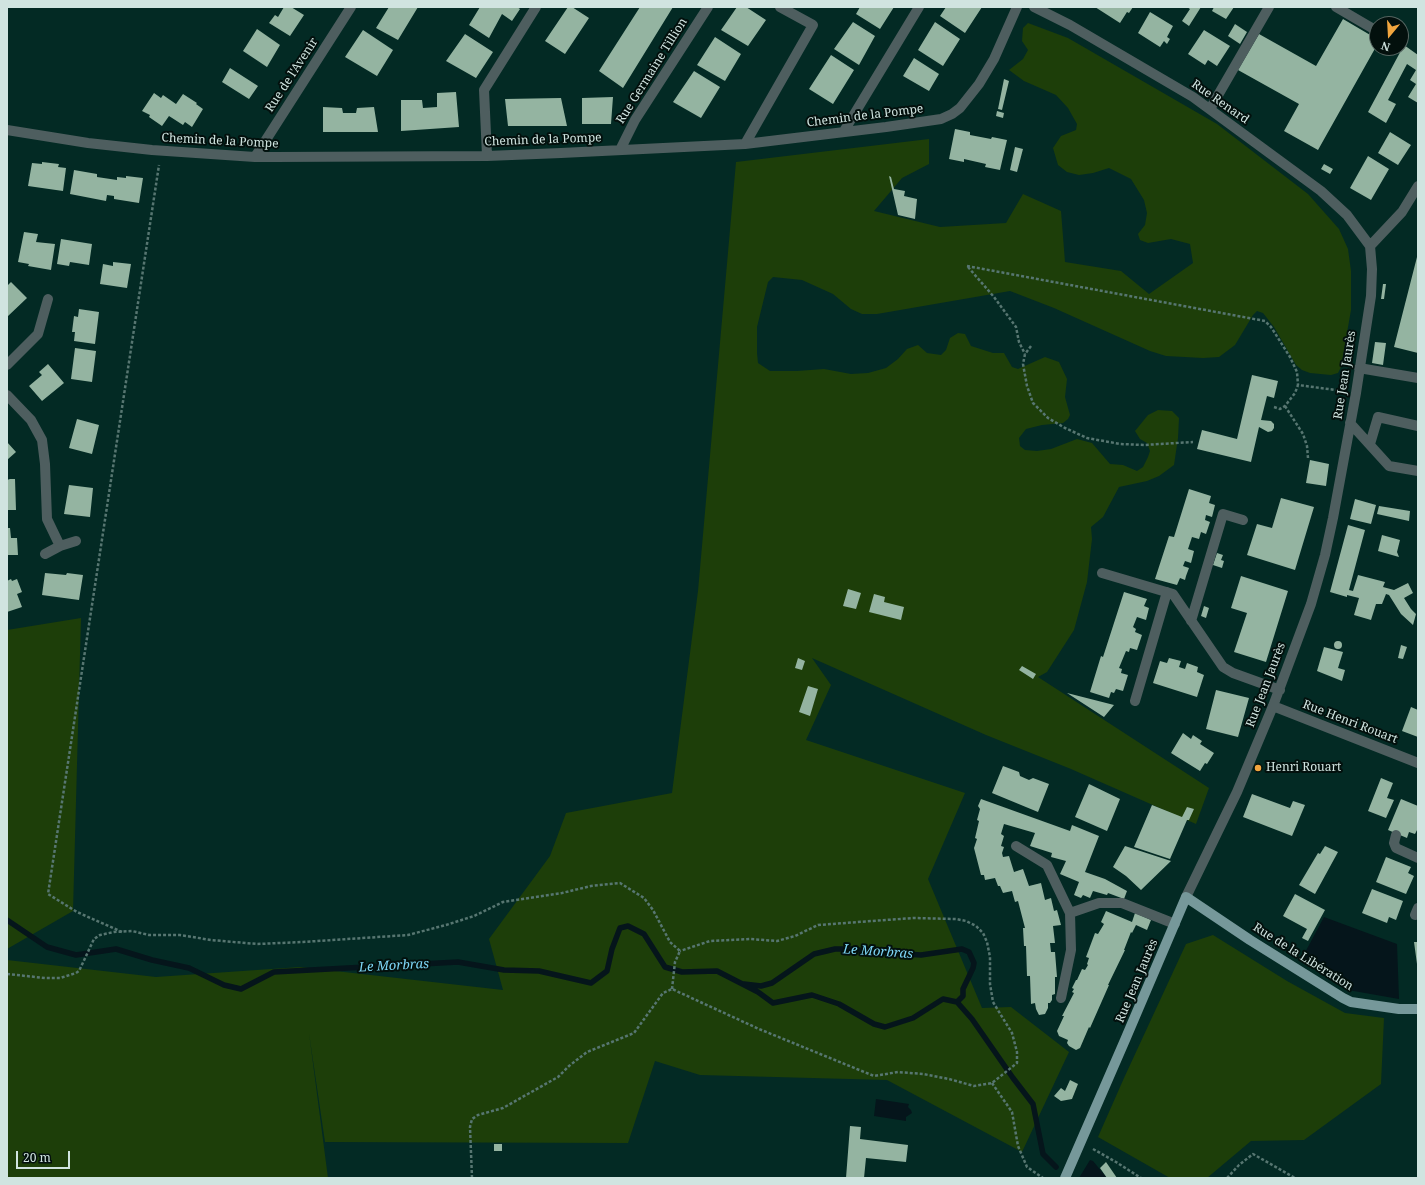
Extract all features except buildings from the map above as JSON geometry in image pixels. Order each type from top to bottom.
[{"type":"main road","name":"Rue Jean Jaurès","points":[[1065,1178],[1186,898]]},
{"type":"main road","name":"Rue de la Libération","points":[[1186,898],[1250,940],[1351,1002],[1399,1009],[1418,1009]]},
{"type":"street","name":"Rue de l'Avenir","points":[[255,157],[351,7]]},
{"type":"street","points":[[487,156],[484,90],[536,7]]},
{"type":"street","name":"Rue Germaine Tillion","points":[[620,150],[635,120],[708,7]]},
{"type":"street","points":[[745,144],[813,25],[780,7]]},
{"type":"street","points":[[844,131],[919,7]]},
{"type":"street","name":"Chemin de la Pompe","points":[[7,130],[88,143],[161,151],[255,157],[487,156],[620,150],[745,144],[886,127],[934,120],[952,114],[960,108],[979,84],[1000,47],[1017,7]]},
{"type":"street","name":"Rue Renard","points":[[1034,7],[1070,24],[1194,97],[1321,191],[1347,215],[1370,246]]},
{"type":"street","points":[[1210,109],[1269,7]]},
{"type":"street","points":[[1336,7],[1369,26]]},
{"type":"street","points":[[1370,246],[1402,212],[1418,186]]},
{"type":"street","name":"Rue Jean Jaurès","points":[[1186,898],[1237,792],[1280,690],[1311,604],[1333,518],[1356,393],[1371,296],[1372,269],[1370,246]]},
{"type":"street","points":[[7,365],[38,334],[48,299]]},
{"type":"street","points":[[1359,368],[1418,378]]},
{"type":"street","points":[[7,395],[31,420],[42,440],[45,464],[47,518],[60,546]]},
{"type":"street","points":[[1370,444],[1378,417],[1418,426]]},
{"type":"street","points":[[1350,423],[1389,466],[1418,471]]},
{"type":"street","points":[[1191,621],[1223,514],[1243,520]]},
{"type":"street","points":[[45,554],[60,546],[76,541]]},
{"type":"street","points":[[1102,573],[1173,594],[1223,667],[1233,673],[1280,690]]},
{"type":"street","points":[[1135,701],[1167,592]]},
{"type":"street","name":"Rue Henri Rouart","points":[[1273,706],[1418,763]]},
{"type":"street","points":[[1396,835],[1394,843],[1396,848],[1418,858]]},
{"type":"street","points":[[1016,846],[1047,865],[1070,913],[1071,950],[1061,998]]},
{"type":"street","points":[[1070,913],[1099,903],[1122,903],[1175,924]]},
{"type":"path","points":[[122,932],[78,912],[48,894],[161,151]]},
{"type":"path","points":[[1025,354],[1019,342],[1016,327],[994,297],[967,266],[1265,321],[1271,327],[1290,356],[1296,372],[1298,385],[1295,393],[1285,406],[1280,409],[1274,407]]},
{"type":"path","points":[[1032,346],[1025,354],[1023,364],[1027,386],[1033,403],[1048,418],[1087,438],[1120,444],[1144,445],[1193,442]]},
{"type":"path","points":[[1298,385],[1356,393]]},
{"type":"path","points":[[1285,406],[1303,434],[1307,446],[1308,458]]},
{"type":"path","points":[[7,974],[60,978],[76,973],[79,971],[93,941],[100,935],[132,931],[149,935],[180,935],[211,940],[256,944],[408,935],[474,916],[503,902],[562,893],[591,886],[620,883],[644,898],[653,910],[670,942],[680,951]]},
{"type":"path","points":[[472,1178],[470,1127],[472,1119],[478,1115],[502,1108],[558,1077],[568,1066],[587,1052],[634,1033],[663,993],[672,989],[759,1029],[874,1076],[898,1072],[923,1074],[974,1086],[992,1083],[1017,1063],[1017,1052],[1012,1033],[993,1002],[990,984],[990,957],[987,942],[983,933],[976,926],[966,921],[956,919],[913,918],[818,925],[794,936],[777,941],[750,939],[710,941],[680,951],[675,962],[672,989]]},
{"type":"path","points":[[992,1083],[1012,1112],[1018,1146],[1027,1167],[1043,1178]]},
{"type":"path","points":[[1080,1143],[1116,1162],[1141,1178]]},
{"type":"path","points":[[1227,1178],[1253,1154],[1295,1178]]},
{"type":"green space","points":[[1028,23],[1068,38],[1217,124],[1308,194],[1339,229],[1348,249],[1351,271],[1351,310],[1341,367],[1338,373],[1331,375],[1310,373],[1302,370],[1296,365],[1274,327],[1263,313],[1257,311],[1235,345],[1219,357],[1203,358],[1166,356],[1150,351],[1054,308],[1010,291],[877,314],[862,314],[851,309],[833,294],[802,280],[773,277],[768,282],[757,327],[757,353],[758,363],[770,371],[824,369],[851,374],[868,373],[886,368],[898,359],[907,349],[918,345],[927,353],[941,355],[946,350],[950,338],[958,333],[965,334],[971,346],[993,353],[1004,353],[1012,367],[1018,369],[1045,357],[1059,362],[1067,379],[1065,397],[1070,415],[1063,423],[1042,425],[1026,429],[1019,438],[1020,446],[1025,450],[1037,451],[1051,449],[1077,439],[1092,443],[1110,464],[1123,465],[1137,471],[1143,467],[1150,451],[1147,443],[1140,439],[1135,431],[1148,415],[1158,410],[1172,411],[1179,418],[1174,465],[1159,476],[1147,481],[1119,487],[1103,517],[1091,527],[1092,539],[1087,582],[1074,630],[1047,672],[1038,677],[1209,788],[1196,824],[1071,769],[986,735],[812,658],[831,685],[806,740],[965,793],[928,879],[982,1008],[1011,1007],[1069,1052],[1022,1152],[887,1080],[700,1075],[655,1061],[628,1143],[325,1142],[309,1033],[328,1178],[7,1178],[7,960],[156,977],[300,967],[503,990],[489,939],[550,856],[566,813],[672,793],[698,591],[736,162],[929,139],[929,164],[902,178],[874,211],[940,227],[1006,223],[1023,194],[1061,211],[1065,262],[1121,271],[1149,294],[1193,263],[1190,244],[1171,239],[1148,243],[1140,240],[1138,234],[1145,225],[1147,213],[1144,200],[1131,179],[1109,168],[1093,173],[1079,175],[1067,172],[1058,165],[1053,148],[1061,136],[1076,130],[1077,124],[1068,108],[1056,95],[1024,81],[1009,70],[1023,59],[1028,50],[1022,41],[1023,28]]},
{"type":"green space","points":[[81,618],[73,911],[7,949],[7,630]]},
{"type":"green space","points":[[1213,935],[1287,981],[1345,1013],[1384,1018],[1381,1084],[1304,1140],[1251,1141],[1207,1178],[1170,1178],[1098,1137],[1186,944]]},
{"type":"shaded area","points":[[1324,917],[1397,944],[1399,999],[1348,990],[1301,960]]},
{"type":"shaded area","points":[[876,1099],[909,1104],[908,1107],[912,1113],[906,1117],[906,1121],[874,1116]]},
{"type":"shaded area","points":[[1090,1160],[1093,1161],[1107,1178],[1079,1178]]},
{"type":"waterway","name":"Le Morbras","points":[[7,920],[47,947],[76,955],[116,949],[152,960],[189,968],[224,985],[241,989],[274,972],[458,962],[504,970],[539,971],[591,983],[607,971],[612,949],[620,928],[628,926],[644,934],[665,967],[682,972],[717,971],[758,992],[773,1003],[812,995],[839,1004],[874,1024],[885,1027],[913,1018],[943,999],[957,1002],[972,1019],[1033,1104],[1043,1154],[1056,1167]]},
{"type":"waterway","name":"Le Morbras","points":[[744,984],[761,986],[772,983],[814,954],[835,949],[921,955],[962,949],[969,952],[974,963],[963,989],[963,996],[957,1002]]},
{"type":"place","name":"Henri Rouart","points":[[1258,768]]}]
